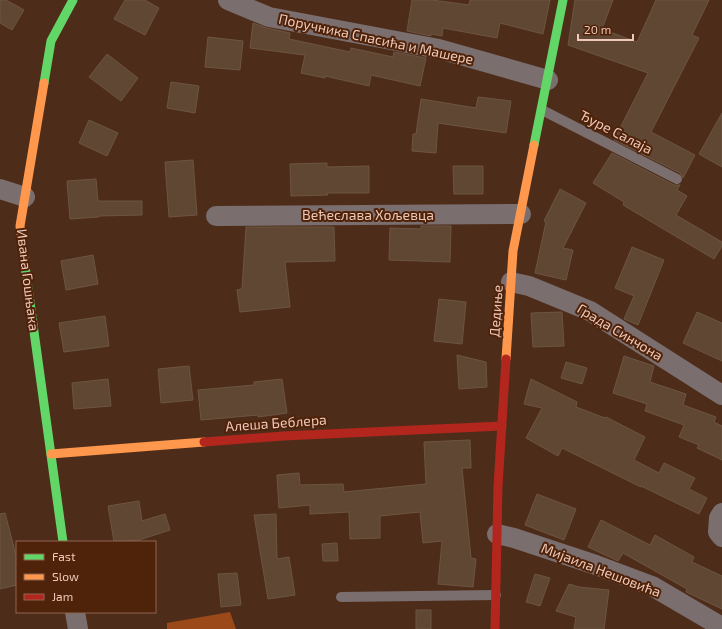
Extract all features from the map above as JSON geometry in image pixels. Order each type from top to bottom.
[{"type":"street","name":"Ивана Гошњака","points":[[63,541],[20,226],[51,41],[72,0]]},
{"type":"street","name":"Поручника Спасића и Машере","points":[[228,0],[269,17],[439,49],[548,80]]},
{"type":"street","name":"Дедиње","points":[[495,629],[497,534],[502,426],[514,251],[563,0]]},
{"type":"street","points":[[0,189],[25,197]]},
{"type":"street","name":"Већеслава Хољевца","points":[[216,216],[521,214]]},
{"type":"street","name":"Града Синчона","points":[[511,282],[529,286],[590,311],[722,395]]},
{"type":"street","name":"Алеша Беблера","points":[[51,454],[283,436],[502,426]]},
{"type":"street","points":[[722,513],[719,518],[718,532],[722,537]]},
{"type":"street","name":"Мијаила Нешовића","points":[[497,534],[514,538],[596,565],[652,586],[722,627]]},
{"type":"street","points":[[75,613],[78,629]]},
{"type":"lane","name":"Ђуре Салаја","points":[[542,110],[677,180]]},
{"type":"lane","points":[[341,597],[496,595]]},
{"type":"shaded area","points":[[230,612],[236,629],[167,629],[167,623]]},
{"type":"building","points":[[0,0],[6,0],[24,10],[12,30],[0,23]]},
{"type":"building","points":[[125,0],[145,0],[159,8],[145,35],[114,19]]},
{"type":"building","points":[[412,0],[432,0],[469,5],[470,0],[550,0],[543,34],[500,23],[497,38],[443,28],[442,36],[431,34],[431,36],[407,31]]},
{"type":"building","points":[[575,0],[613,0],[602,29],[637,42],[656,0],[709,0],[692,35],[699,38],[651,132],[695,155],[683,178],[680,173],[614,140],[648,73],[568,45]]},
{"type":"building","points":[[253,23],[290,33],[289,39],[350,52],[351,48],[393,57],[394,52],[426,58],[420,86],[371,75],[369,86],[325,76],[325,78],[301,73],[305,55],[250,48]]},
{"type":"building","points":[[208,37],[243,41],[240,70],[205,67]]},
{"type":"building","points":[[107,54],[138,78],[121,101],[89,77]]},
{"type":"building","points":[[171,82],[199,86],[195,113],[167,108]]},
{"type":"building","points":[[478,97],[511,101],[506,133],[438,123],[436,153],[412,151],[413,134],[416,134],[421,99],[476,108]]},
{"type":"building","points":[[722,113],[722,167],[699,154]]},
{"type":"building","points":[[89,120],[118,133],[107,156],[79,143]]},
{"type":"building","points":[[612,153],[674,185],[680,185],[677,190],[687,196],[676,215],[722,242],[722,246],[714,259],[623,205],[624,202],[593,183]]},
{"type":"building","points":[[193,160],[197,215],[169,217],[165,162]]},
{"type":"building","points":[[327,163],[327,167],[369,166],[369,193],[327,193],[328,195],[291,196],[290,164]]},
{"type":"building","points":[[453,166],[483,166],[483,194],[454,194]]},
{"type":"building","points":[[96,179],[98,201],[142,201],[142,215],[99,216],[70,219],[67,181]]},
{"type":"building","points":[[560,189],[586,203],[563,248],[573,250],[566,280],[535,273],[546,222],[544,221]]},
{"type":"building","points":[[421,226],[451,226],[450,262],[389,260],[390,228],[421,229]]},
{"type":"building","points":[[246,227],[334,227],[335,261],[285,262],[290,307],[240,312],[237,290],[242,289]]},
{"type":"building","points":[[632,247],[664,260],[638,325],[624,319],[634,296],[615,288]]},
{"type":"building","points":[[93,255],[98,284],[66,290],[61,261]]},
{"type":"building","points":[[439,299],[466,302],[462,344],[434,341]]},
{"type":"building","points":[[562,312],[564,346],[533,347],[531,313]]},
{"type":"building","points":[[697,312],[722,323],[722,361],[683,343]]},
{"type":"building","points":[[105,316],[109,346],[64,352],[59,323]]},
{"type":"building","points":[[457,355],[486,362],[487,387],[459,389]]},
{"type":"building","points":[[624,356],[654,366],[650,382],[686,394],[683,405],[716,417],[714,422],[722,426],[722,460],[697,448],[699,445],[679,437],[684,425],[645,411],[647,404],[613,393]]},
{"type":"building","points":[[566,362],[587,368],[582,384],[561,378]]},
{"type":"building","points":[[189,366],[193,400],[161,403],[158,369]]},
{"type":"building","points":[[108,379],[111,406],[74,409],[72,383]]},
{"type":"building","points":[[282,379],[287,413],[258,417],[258,415],[201,420],[198,390],[254,385],[254,382]]},
{"type":"building","points":[[531,379],[577,402],[576,407],[605,418],[606,417],[645,437],[634,460],[659,473],[664,463],[695,478],[689,489],[707,498],[699,514],[562,448],[558,456],[526,438],[542,408],[524,404]]},
{"type":"building","points":[[470,440],[471,468],[462,468],[471,558],[476,559],[473,587],[438,584],[442,541],[423,543],[420,512],[380,516],[380,538],[350,539],[349,512],[310,514],[310,505],[279,508],[277,475],[299,473],[300,485],[343,484],[344,492],[426,484],[424,442]]},
{"type":"building","points":[[537,494],[576,509],[564,540],[525,525]]},
{"type":"building","points":[[139,501],[142,521],[165,514],[170,530],[139,540],[114,541],[108,506]]},
{"type":"building","points":[[5,513],[16,555],[16,585],[0,589],[0,514]]},
{"type":"building","points":[[276,514],[277,559],[289,557],[295,595],[268,599],[254,515]]},
{"type":"building","points":[[601,520],[650,545],[655,535],[694,557],[692,562],[722,576],[722,609],[686,592],[687,589],[623,553],[618,561],[588,547]]},
{"type":"building","points":[[337,543],[338,561],[323,561],[322,544]]},
{"type":"building","points":[[237,573],[241,605],[221,607],[218,574]]},
{"type":"building","points":[[535,574],[550,578],[540,606],[526,602]]},
{"type":"building","points":[[569,584],[579,587],[609,590],[604,629],[574,629],[576,617],[556,611]]},
{"type":"building","points":[[416,610],[431,610],[431,629],[416,629]]},
{"type":"traffic: fast","points":[[44,83],[51,41],[73,0]]},
{"type":"traffic: fast","points":[[534,145],[563,0]]},
{"type":"traffic: fast","points":[[24,259],[63,541]]},
{"type":"traffic: slow","points":[[24,259],[20,226],[44,83]]},
{"type":"traffic: slow","points":[[506,359],[513,251],[534,145]]},
{"type":"traffic: slow","points":[[51,454],[204,442]]},
{"type":"traffic: jam","points":[[495,629],[498,486],[506,359]]},
{"type":"traffic: jam","points":[[204,442],[283,436],[502,426]]}]
